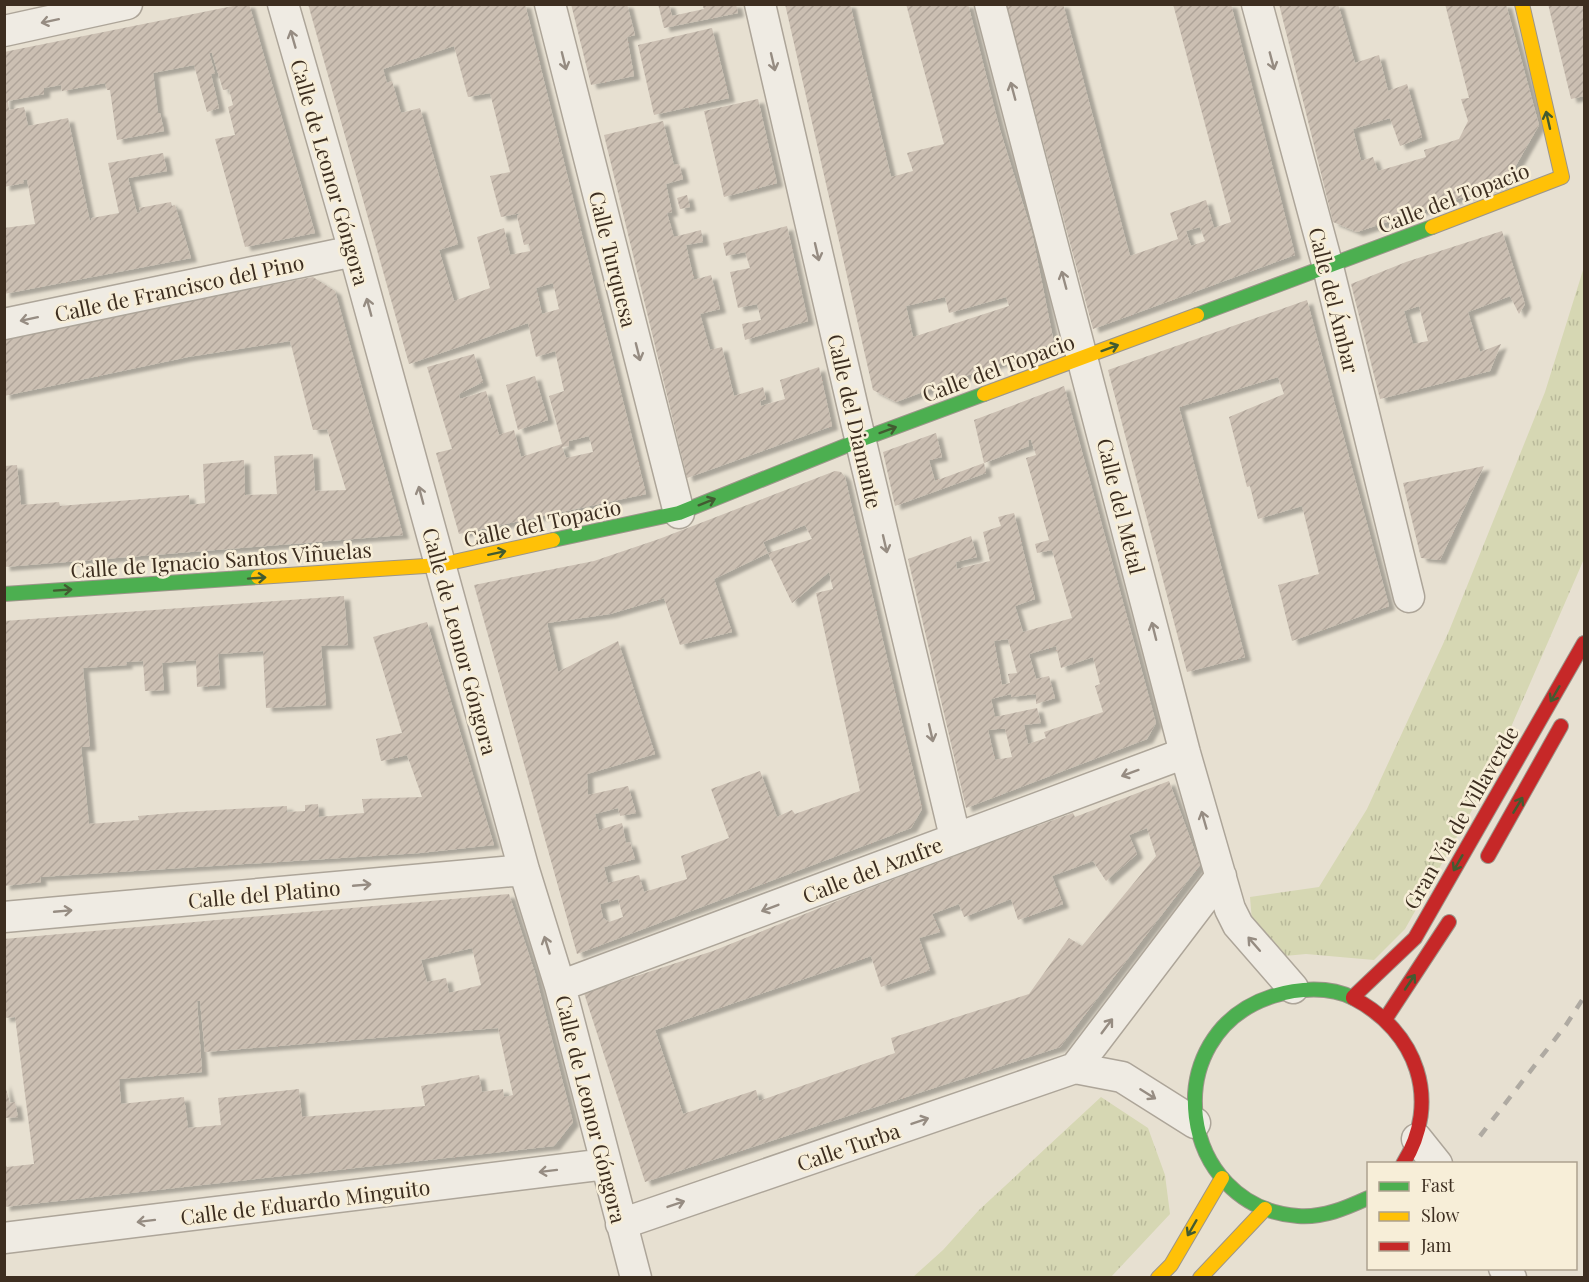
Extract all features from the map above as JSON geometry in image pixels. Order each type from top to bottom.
[{"type":"street","points":[[4,31],[128,4]]},
{"type":"street","name":"Calle de Leonor Góngora","points":[[283,4],[354,252],[524,870],[560,986],[636,1278]]},
{"type":"street","name":"Calle Turquesa","points":[[550,4],[679,513]]},
{"type":"street","name":"Calle del Diamante","points":[[760,4],[860,440],[955,837]]},
{"type":"street","name":"Calle del Metal","points":[[990,4],[1185,753],[1230,909],[1238,925],[1293,988]]},
{"type":"street","name":"Calle del Ámbar","points":[[1257,4],[1328,267],[1409,597]]},
{"type":"street","name":"Calle del Topacio","points":[[440,566],[679,513],[860,440],[1328,267],[1562,177],[1522,4]]},
{"type":"street","name":"Calle de Francisco del Pino","points":[[4,324],[354,252]]},
{"type":"street","name":"Calle de Ignacio Santos Viñuelas","points":[[4,594],[440,566]]},
{"type":"street","name":"Gran Vía de Villaverde","points":[[1353,997],[1415,938],[1584,643]]},
{"type":"street","name":"Gran Vía de Villaverde","points":[[1482,866],[1536,776],[1565,718]]},
{"type":"street","name":"Calle del Azufre","points":[[560,986],[1185,753]]},
{"type":"street","name":"Calle del Platino","points":[[4,916],[524,870]]},
{"type":"street","points":[[1075,1068],[1221,876]]},
{"type":"street","name":"Gran Vía de Villaverde","points":[[1386,1018],[1459,906]]},
{"type":"street","points":[[1367,1198],[1338,1212],[1301,1216],[1265,1209],[1242,1196],[1222,1178],[1204,1153],[1195,1124],[1194,1086],[1205,1051],[1227,1021],[1257,999],[1293,988],[1313,988],[1353,997],[1386,1018],[1407,1043],[1419,1074],[1422,1106],[1410,1151],[1433,1162]]},
{"type":"street","name":"Calle Turba","points":[[621,1224],[1075,1068],[1122,1077],[1195,1124]]},
{"type":"street","name":"Calle de Eduardo Minguito","points":[[4,1238],[606,1164]]},
{"type":"street","points":[[1158,1278],[1171,1265],[1222,1178]]},
{"type":"street","points":[[1200,1278],[1265,1209]]},
{"type":"green space","points":[[1584,267],[1584,559],[1485,787],[1405,929],[1374,960],[1306,954],[1274,957],[1252,921],[1250,897],[1319,887],[1367,809],[1449,631],[1545,392]]},
{"type":"green space","points":[[1101,1097],[1148,1128],[1165,1175],[1170,1214],[1111,1277],[913,1277],[943,1250],[979,1210]]},
{"type":"building","points":[[249,4],[315,233],[245,247],[215,139],[235,135],[228,107],[233,105],[229,89],[223,90],[212,53],[209,53],[215,73],[211,74],[219,108],[207,112],[194,65],[153,73],[158,113],[160,113],[164,131],[117,140],[110,90],[107,90],[105,83],[62,91],[61,85],[44,88],[44,94],[8,101],[9,110],[24,107],[28,126],[68,118],[90,222],[92,218],[119,213],[108,163],[163,153],[167,171],[128,178],[137,213],[141,212],[139,208],[171,202],[172,206],[175,205],[191,258],[4,294],[4,228],[35,224],[27,179],[23,180],[24,183],[4,187],[4,52]]},
{"type":"building","points":[[308,4],[525,4],[646,494],[459,534],[436,453],[452,449],[427,367],[474,354],[483,382],[459,394],[460,399],[486,391],[499,435],[514,430],[521,457],[562,444],[549,396],[564,391],[555,351],[536,357],[528,323],[409,364]],"holes":[[[454,46],[468,97],[490,93],[510,172],[490,176],[501,217],[521,213],[517,216],[524,245],[529,244],[530,251],[510,255],[504,228],[477,237],[490,288],[454,301],[439,250],[458,244],[420,108],[401,113],[392,81],[387,83],[383,69]],[[553,283],[559,309],[542,314],[536,288]],[[589,436],[593,452],[566,458],[562,447],[569,446],[569,441]]]},
{"type":"building","points":[[571,4],[627,4],[635,35],[627,37],[634,76],[591,85]]},
{"type":"building","points":[[658,4],[669,4],[672,16],[704,9],[702,4],[736,4],[738,13],[664,28]]},
{"type":"building","points":[[785,4],[850,4],[891,177],[913,171],[907,153],[944,144],[906,4],[968,4],[1000,130],[1032,233],[1054,343],[896,402],[873,390]],"holes":[[[945,297],[949,313],[1006,297],[1009,306],[913,337],[906,306]]]},
{"type":"building","points":[[1006,4],[1063,4],[1130,256],[1178,239],[1170,213],[1206,200],[1214,228],[1231,222],[1173,4],[1231,4],[1295,255],[1093,329]],"holes":[[[1200,227],[1205,241],[1191,246],[1186,231]]]},
{"type":"building","points":[[1279,4],[1338,4],[1355,63],[1379,55],[1388,91],[1407,84],[1422,137],[1400,146],[1390,118],[1353,129],[1361,161],[1373,157],[1378,171],[1426,157],[1424,150],[1459,139],[1468,121],[1461,99],[1469,98],[1445,4],[1506,4],[1539,125],[1506,183],[1357,232],[1333,222]]},
{"type":"building","points":[[1548,4],[1584,4],[1584,96],[1571,99]]},
{"type":"building","points":[[712,28],[729,98],[654,115],[638,45]]},
{"type":"building","points":[[758,99],[777,183],[724,197],[704,111]]},
{"type":"building","points":[[663,121],[674,165],[679,164],[683,179],[666,184],[672,212],[667,213],[674,237],[701,230],[703,242],[686,245],[694,280],[711,275],[720,309],[700,314],[710,350],[722,347],[734,396],[763,387],[766,399],[760,401],[761,406],[785,399],[780,380],[819,367],[832,426],[687,478],[604,135]]},
{"type":"building","points":[[687,195],[690,207],[680,209],[677,198]]},
{"type":"building","points":[[787,226],[808,321],[745,340],[742,324],[761,320],[757,304],[738,308],[730,272],[750,268],[745,252],[726,256],[723,243]]},
{"type":"building","points":[[1502,231],[1525,304],[1519,314],[1510,296],[1468,312],[1480,352],[1501,344],[1490,371],[1380,399],[1351,284],[1406,262]],"holes":[[[1419,306],[1428,341],[1413,344],[1404,311]]]},
{"type":"building","points":[[313,277],[335,291],[403,535],[4,567],[4,466],[17,465],[21,505],[59,502],[60,506],[189,495],[190,505],[205,503],[203,464],[244,460],[245,495],[277,494],[274,456],[313,454],[315,491],[346,490],[327,429],[313,430],[290,341],[188,357],[4,396],[4,336]]},
{"type":"building","points":[[1307,300],[1389,606],[1292,641],[1278,585],[1319,574],[1302,506],[1258,519],[1250,486],[1247,487],[1229,417],[1284,394],[1278,377],[1179,407],[1245,657],[1187,672],[1108,370]]},
{"type":"building","points":[[535,376],[548,420],[518,430],[506,385]]},
{"type":"building","points":[[1064,386],[1156,723],[1147,739],[966,808],[908,559],[971,536],[977,557],[956,562],[957,569],[990,561],[983,532],[1001,526],[998,517],[1014,513],[1035,599],[1015,606],[1023,632],[1072,618],[1052,550],[1037,553],[1035,544],[1049,540],[1026,458],[1036,455],[1031,440],[1028,440],[1029,446],[984,463],[974,420]],"holes":[[[1008,639],[1017,673],[1008,674],[1010,683],[1002,685],[994,641]],[[1056,646],[1061,668],[1093,657],[1100,684],[1095,686],[1103,712],[1044,732],[1046,738],[1028,744],[1024,725],[1041,723],[1037,708],[995,717],[991,699],[1011,694],[1011,697],[1036,694],[1036,704],[1055,698],[1049,676],[1036,679],[1029,654]],[[1005,729],[1012,757],[995,760],[988,730]]]},
{"type":"building","points":[[936,433],[942,457],[929,460],[935,481],[984,463],[986,473],[895,506],[883,452]]},
{"type":"building","points":[[1484,466],[1440,560],[1421,558],[1403,483]]},
{"type":"building","points":[[835,471],[841,472],[845,477],[922,809],[911,828],[577,954],[474,585],[594,561],[659,539]],"holes":[[[805,525],[812,539],[768,553],[763,542]],[[768,553],[792,603],[829,572],[833,589],[816,593],[860,791],[795,814],[792,810],[777,817],[760,771],[711,789],[729,838],[681,856],[687,879],[644,892],[639,875],[608,883],[604,867],[635,859],[630,842],[626,843],[622,823],[599,830],[595,814],[618,808],[620,816],[636,813],[628,786],[588,795],[587,774],[655,754],[618,641],[558,672],[547,623],[610,614],[664,598],[680,645],[732,632],[714,579]],[[618,899],[623,917],[609,922],[603,918],[600,904]]]},
{"type":"building","points":[[344,596],[348,645],[321,646],[326,705],[266,708],[263,651],[218,654],[220,685],[197,687],[196,660],[162,663],[164,690],[145,691],[143,661],[126,662],[127,665],[83,668],[90,747],[81,747],[89,824],[139,820],[138,816],[183,812],[287,806],[287,812],[305,811],[305,805],[318,804],[319,817],[364,813],[362,799],[422,797],[407,755],[381,761],[376,739],[402,733],[373,637],[427,622],[494,845],[420,853],[40,877],[41,882],[4,886],[4,621]]},
{"type":"building","points":[[1169,781],[1200,865],[1060,1047],[645,1182],[584,993],[713,951],[992,842],[1073,813],[1075,817]],"holes":[[[1147,828],[1156,856],[1082,946],[1069,938],[1029,994],[891,1038],[895,1053],[759,1101],[756,1090],[683,1114],[655,1030],[871,956],[881,987],[930,970],[919,938],[940,932],[932,914],[959,904],[964,917],[1011,899],[1018,920],[1063,904],[1052,876],[1093,861],[1106,881],[1137,854],[1129,835]]]},
{"type":"building","points":[[509,894],[535,973],[573,1122],[554,1146],[4,1207],[4,1162],[7,1167],[34,1164],[15,1017],[4,1018],[4,939]],"holes":[[[472,948],[481,985],[449,993],[446,978],[427,982],[421,960]],[[197,1001],[200,1001],[205,1052],[498,1028],[513,1095],[504,1097],[503,1089],[482,1092],[479,1075],[421,1086],[425,1106],[302,1117],[299,1089],[218,1098],[221,1125],[188,1128],[184,1097],[121,1104],[119,1079],[202,1072]]]},
{"type":"building","points":[[4,1082],[10,1103],[15,1102],[18,1117],[4,1118]]},
{"type":"railway","points":[[1480,1136],[1566,1025],[1584,997]]},
{"type":"traffic: fast","points":[[1197,315],[1432,227]]},
{"type":"traffic: fast","points":[[553,540],[679,513],[860,440],[984,394]]},
{"type":"traffic: fast","points":[[4,594],[258,577]]},
{"type":"traffic: fast","points":[[1353,998],[1324,990],[1293,991],[1273,996],[1235,1016],[1210,1045],[1197,1080],[1196,1117],[1206,1152],[1227,1183],[1258,1206],[1307,1216],[1334,1212],[1367,1198]]},
{"type":"traffic: slow","points":[[1432,227],[1562,177],[1522,4]]},
{"type":"traffic: slow","points":[[984,394],[1197,315]]},
{"type":"traffic: slow","points":[[258,577],[440,565],[553,540]]},
{"type":"traffic: slow","points":[[1158,1278],[1171,1265],[1222,1178]]},
{"type":"traffic: slow","points":[[1200,1278],[1265,1209]]},
{"type":"traffic: jam","points":[[1353,997],[1415,938],[1584,643]]},
{"type":"traffic: jam","points":[[1488,856],[1561,726]]},
{"type":"traffic: jam","points":[[1386,1018],[1449,922]]},
{"type":"traffic: jam","points":[[1353,998],[1375,1012],[1393,1029],[1407,1048],[1417,1070],[1421,1092],[1421,1116],[1415,1140],[1404,1162]]}]
